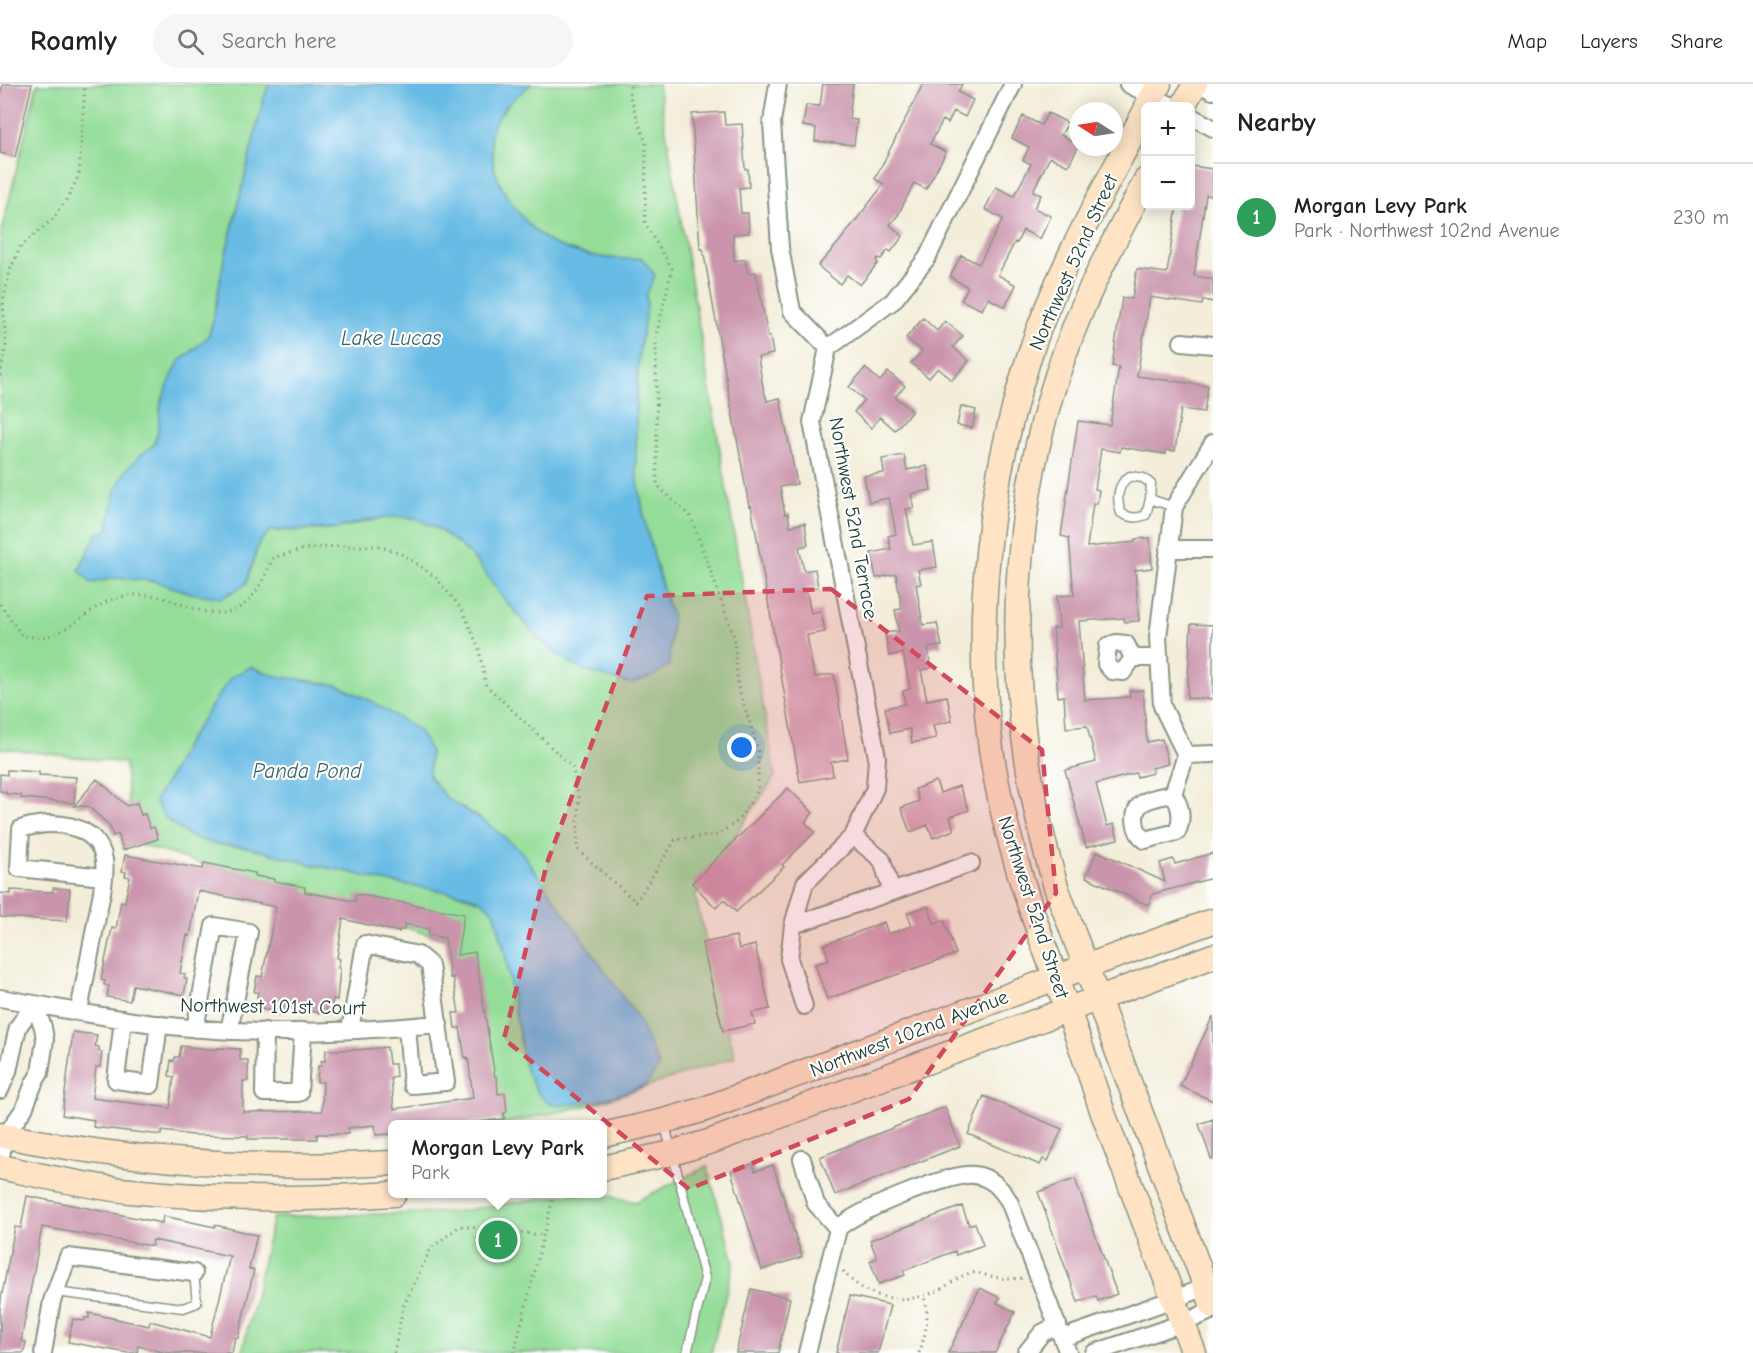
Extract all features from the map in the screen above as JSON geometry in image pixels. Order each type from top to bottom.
[{"type":"street","points":[[778,84],[772,122],[780,248],[792,311],[828,348],[893,301],[927,258],[1013,84]]},
{"type":"street","points":[[1128,84],[1155,101]]},
{"type":"street","points":[[1186,102],[1197,84],[1213,91]]},
{"type":"street","name":"Northwest 52nd Street","points":[[1155,101],[1057,287],[1031,351],[1000,466],[986,577],[985,673],[991,747],[1002,811],[1025,892],[1103,1112],[1194,1353]]},
{"type":"street","points":[[1195,118],[1213,128]]},
{"type":"street","name":"Northwest 52nd Street","points":[[1141,190],[1083,305],[1063,357],[1046,414],[1030,485],[1020,552],[1017,669],[1025,751],[1036,814],[1056,887],[1211,1293]]},
{"type":"street","points":[[1182,342],[1213,345]]},
{"type":"street","name":"Northwest 52nd Terrace","points":[[804,1006],[789,959],[793,925],[805,883],[853,836],[875,788],[877,757],[812,422],[828,348]]},
{"type":"street","points":[[1015,406],[1046,414]]},
{"type":"street","points":[[1173,794],[1186,755],[1162,706],[1158,637],[1168,549],[1174,507],[1213,443]]},
{"type":"street","points":[[1168,549],[1213,549]]},
{"type":"street","points":[[1133,658],[1159,658]]},
{"type":"street","points":[[1186,755],[1213,754]]},
{"type":"street","points":[[79,1011],[99,908],[103,877],[104,860],[100,848],[83,831],[51,823],[35,824],[21,829],[19,868],[103,877]]},
{"type":"street","points":[[853,836],[882,860],[892,892]]},
{"type":"street","points":[[793,925],[971,863]]},
{"type":"street","name":"Northwest 102nd Avenue","points":[[607,1134],[664,1122],[702,1110],[1213,921]]},
{"type":"street","points":[[195,1029],[214,926],[249,932],[229,1031]]},
{"type":"street","points":[[350,1030],[365,944],[412,953],[426,960],[432,973],[446,1082],[412,1085],[407,1027]]},
{"type":"street","name":"Northwest 102nd Avenue","points":[[607,1167],[672,1153],[735,1133],[1067,1008],[1213,956]]},
{"type":"street","name":"Northwest 101st Court","points":[[0,998],[195,1029],[303,1031],[439,1024]]},
{"type":"street","points":[[0,1161],[2,1133],[24,1109],[34,1083],[31,1068],[37,1038],[43,1030],[34,1004]]},
{"type":"street","points":[[0,1090],[8,1071],[18,1027],[34,1004]]},
{"type":"street","points":[[123,1019],[116,1080],[151,1085],[159,1024]]},
{"type":"street","points":[[265,1031],[264,1094],[299,1093],[303,1031]]},
{"type":"street","points":[[2,1133],[117,1154],[216,1164],[294,1166],[388,1163]]},
{"type":"street","points":[[802,1159],[816,1204],[838,1229]]},
{"type":"street","points":[[0,1167],[130,1191],[278,1199],[388,1194]]},
{"type":"street","points":[[807,1353],[838,1229],[843,1223],[861,1212],[966,1174],[988,1179],[1003,1192],[1063,1339]]},
{"type":"street","points":[[43,1353],[53,1297],[68,1257],[194,1273]]},
{"type":"street","points":[[1026,1353],[1042,1333],[1063,1339],[1174,1299],[1211,1293]]},
{"type":"street","points":[[1094,1353],[1213,1311]]},
{"type":"lane","points":[[1130,476],[1143,478],[1151,484],[1150,499],[1146,515],[1137,518],[1129,518],[1120,513],[1117,504],[1120,487],[1124,479],[1130,476]]},
{"type":"lane","points":[[1150,499],[1174,507]]},
{"type":"lane","points":[[664,1122],[705,1278],[687,1353]]},
{"type":"lane","points":[[53,1297],[183,1308],[197,1303],[194,1273]]},
{"type":"path","points":[[0,376],[6,345],[3,302],[10,270],[21,246],[53,219],[70,194],[79,175],[85,84]]},
{"type":"path","points":[[0,604],[22,636],[42,637],[65,630],[86,614],[116,598],[145,595],[169,599],[201,611],[228,612],[248,603],[273,558],[304,549],[379,546],[404,555],[435,577],[462,609],[479,649],[486,685],[572,767],[579,796],[577,849],[636,902],[675,840],[717,835],[738,821],[758,790],[758,749],[738,687],[734,637],[691,517],[657,485],[656,336],[672,269],[645,223],[646,143],[629,94],[631,84]]},
{"type":"path","points":[[514,1353],[553,1198]]},
{"type":"path","points":[[394,1353],[403,1307],[431,1248],[460,1226],[543,1236]]},
{"type":"path","points":[[830,1258],[850,1281],[872,1293],[898,1299],[924,1296],[970,1273],[1004,1279],[1026,1278],[1038,1274]]},
{"type":"path","points":[[919,1353],[927,1323],[928,1309],[924,1296]]},
{"type":"highlighted area","points":[[831,589],[1042,750],[1056,893],[909,1099],[689,1189],[504,1039],[547,863],[647,596]]},
{"type":"green space","points":[[37,84],[269,84],[222,270],[208,337],[179,362],[161,402],[158,432],[153,446],[142,454],[115,491],[108,530],[97,534],[79,569],[91,583],[115,578],[154,581],[191,593],[246,584],[259,543],[269,531],[330,529],[396,516],[416,518],[436,527],[467,551],[506,601],[556,654],[672,616],[645,523],[636,469],[639,352],[647,305],[642,258],[621,259],[588,255],[556,245],[538,233],[521,216],[501,186],[494,167],[490,134],[494,124],[513,99],[532,84],[658,84],[775,776],[695,896],[735,1057],[594,1104],[521,1120],[502,1120],[452,942],[131,842],[125,763],[0,748],[0,238]],"holes":[[[251,667],[276,676],[338,685],[430,751],[429,776],[446,798],[487,823],[646,1085],[595,1101],[537,1092],[525,1067],[505,954],[495,913],[482,901],[448,891],[378,880],[247,847],[215,844],[189,836],[165,818],[155,800],[186,744],[231,677]]]},
{"type":"green space","points":[[707,1166],[734,1262],[711,1353],[242,1353],[273,1217],[453,1212],[544,1198],[607,1198],[607,1195],[635,1202]]},
{"type":"water","name":"Lake Lucas","points":[[269,84],[532,84],[513,99],[494,124],[490,134],[495,171],[507,196],[521,216],[538,233],[556,245],[599,257],[642,258],[655,275],[646,295],[647,305],[639,352],[636,469],[645,523],[672,616],[669,665],[653,676],[630,684],[583,670],[556,654],[534,634],[504,599],[478,563],[462,547],[438,529],[416,518],[395,517],[367,520],[338,528],[269,531],[259,543],[246,584],[222,598],[191,593],[154,581],[115,578],[91,583],[79,570],[97,534],[108,530],[115,491],[126,470],[153,446],[158,432],[161,402],[179,362],[208,337],[222,270]]},
{"type":"water","name":"Panda Pond","points":[[251,667],[276,676],[338,685],[373,702],[419,731],[430,751],[429,776],[446,798],[487,823],[521,851],[637,1017],[659,1066],[646,1085],[595,1101],[563,1105],[549,1104],[537,1092],[525,1068],[505,954],[495,913],[482,901],[467,895],[378,880],[247,847],[215,844],[189,836],[165,818],[155,800],[186,744],[231,677]]},
{"type":"building","points":[[3,84],[32,84],[15,157],[0,153],[0,96]]},
{"type":"building","points":[[823,84],[853,84],[849,119],[857,120],[854,145],[815,141],[816,128],[803,126],[806,105],[820,106]]},
{"type":"building","points":[[923,84],[962,84],[958,92],[973,100],[965,117],[954,111],[948,123],[943,120],[930,144],[946,152],[926,189],[914,183],[898,215],[890,225],[903,236],[891,252],[888,250],[881,259],[878,258],[876,261],[878,263],[860,285],[847,275],[840,284],[818,266],[884,184],[875,179]]},
{"type":"building","points":[[724,112],[725,125],[742,124],[745,169],[748,169],[749,187],[739,188],[741,213],[748,213],[749,233],[733,234],[734,261],[745,259],[748,273],[756,272],[773,354],[758,357],[763,387],[767,401],[780,398],[797,484],[780,487],[785,514],[788,513],[790,526],[805,523],[808,545],[799,547],[804,571],[815,569],[818,587],[806,589],[811,613],[821,611],[825,632],[807,635],[812,665],[815,677],[834,674],[848,759],[831,762],[833,776],[800,782],[703,249],[700,249],[692,114]]},
{"type":"building","points":[[1048,113],[1068,123],[1061,135],[1069,139],[1069,156],[1073,156],[1068,166],[1050,157],[1033,191],[1041,195],[1034,208],[1051,216],[1040,239],[1023,230],[998,275],[1016,285],[1005,307],[988,298],[982,310],[961,300],[968,287],[950,277],[961,255],[979,264],[1003,219],[985,209],[996,187],[1014,196],[1031,164],[1023,160],[1029,147],[1012,138],[1023,116],[1041,125]]},
{"type":"building","points":[[1195,167],[1213,169],[1213,196],[1206,195],[1194,276],[1213,279],[1213,302],[1203,300],[1202,305],[1150,297],[1137,376],[1208,386],[1204,412],[1181,409],[1175,451],[1166,450],[1166,454],[1121,447],[1120,452],[1101,449],[1095,489],[1099,490],[1097,504],[1093,504],[1087,547],[1135,542],[1135,539],[1150,538],[1152,568],[1135,570],[1139,621],[1125,622],[1124,618],[1079,621],[1085,700],[1130,697],[1129,691],[1143,690],[1147,742],[1162,739],[1168,764],[1152,768],[1153,773],[1137,777],[1136,773],[1096,784],[1107,826],[1114,824],[1118,839],[1086,847],[1065,770],[1096,762],[1087,726],[1066,728],[1064,696],[1058,697],[1053,628],[1059,628],[1057,596],[1074,595],[1069,538],[1061,536],[1078,421],[1110,425],[1119,367],[1112,366],[1122,298],[1132,299],[1137,269],[1167,273],[1176,210],[1195,210]]},
{"type":"building","points":[[923,318],[937,331],[945,321],[963,336],[953,347],[969,361],[952,380],[938,368],[929,378],[911,363],[922,351],[906,338]]},
{"type":"building","points":[[865,368],[880,381],[888,372],[905,386],[895,397],[912,411],[895,430],[880,417],[871,428],[854,412],[864,400],[849,387]]},
{"type":"building","points":[[961,406],[976,410],[972,428],[957,425]]},
{"type":"building","points":[[904,455],[907,470],[927,466],[931,490],[911,494],[914,508],[906,509],[913,545],[933,542],[937,567],[918,570],[921,584],[916,585],[923,625],[937,623],[942,646],[928,648],[931,668],[921,670],[927,700],[947,696],[952,721],[933,725],[936,738],[912,743],[910,729],[890,733],[885,708],[905,704],[903,691],[910,689],[903,653],[889,656],[885,633],[899,631],[895,610],[902,609],[896,574],[876,578],[871,553],[891,549],[888,536],[896,534],[889,498],[869,502],[864,476],[884,473],[882,459]]},
{"type":"building","points":[[1191,624],[1213,625],[1213,699],[1187,698]]},
{"type":"building","points":[[7,770],[76,777],[74,803],[21,798],[21,795],[6,794],[0,791],[0,774],[7,775]]},
{"type":"building","points":[[97,779],[127,806],[137,803],[141,815],[145,814],[150,828],[154,827],[158,839],[123,850],[118,834],[113,836],[110,826],[88,806],[74,806]]},
{"type":"building","points":[[936,781],[940,793],[959,786],[969,810],[950,817],[954,830],[933,838],[928,825],[910,832],[901,808],[919,801],[915,789]]},
{"type":"building","points":[[788,788],[813,813],[805,822],[815,832],[782,865],[784,867],[736,912],[724,900],[716,908],[692,883]]},
{"type":"building","points":[[1097,851],[1165,882],[1160,863],[1173,859],[1175,864],[1213,853],[1213,878],[1153,894],[1148,905],[1086,877]]},
{"type":"building","points":[[125,855],[203,869],[204,863],[255,873],[255,876],[305,887],[305,892],[355,901],[356,894],[464,914],[457,955],[475,952],[498,1094],[505,1093],[507,1112],[504,1113],[504,1119],[388,1120],[388,1134],[376,1135],[375,1125],[348,1128],[348,1134],[317,1134],[317,1139],[248,1139],[248,1136],[193,1135],[162,1131],[161,1135],[93,1127],[94,1120],[62,1115],[73,1032],[97,1035],[95,1046],[99,1047],[99,1051],[102,1052],[100,1067],[96,1067],[92,1098],[170,1108],[174,1077],[169,1076],[171,1060],[174,1061],[175,1057],[179,1057],[181,1046],[217,1050],[217,1048],[240,1049],[240,1060],[248,1060],[248,1081],[243,1081],[243,1112],[322,1111],[323,1082],[317,1082],[318,1066],[321,1066],[321,1061],[325,1061],[326,1050],[387,1047],[389,1064],[395,1064],[396,1077],[391,1078],[394,1109],[473,1098],[468,1057],[465,1058],[460,1028],[455,1028],[453,1013],[459,1013],[453,977],[450,978],[445,938],[428,935],[429,929],[405,924],[404,930],[399,930],[399,932],[343,919],[337,958],[340,959],[338,968],[340,968],[337,1000],[333,999],[332,1004],[328,1003],[326,1014],[284,1006],[283,1013],[260,1009],[261,997],[257,997],[258,992],[254,992],[257,976],[262,977],[276,907],[198,891],[190,936],[187,935],[180,973],[185,974],[184,978],[187,979],[184,995],[133,985],[130,1001],[107,997],[109,986],[104,985],[105,981],[101,980],[112,928],[116,929],[121,901],[125,902],[130,877],[125,876],[126,872],[122,871]]},
{"type":"building","points":[[53,888],[70,889],[67,921],[0,917],[0,893],[11,894],[11,890],[53,892]]},
{"type":"building","points":[[928,906],[934,923],[944,920],[956,954],[827,999],[815,964],[829,960],[824,945],[884,922],[888,934],[912,926],[907,913]]},
{"type":"building","points":[[736,936],[739,949],[755,945],[770,1009],[752,1013],[755,1024],[723,1031],[702,943]]},
{"type":"building","points":[[1213,1016],[1213,1101],[1180,1086]]},
{"type":"building","points":[[984,1096],[1062,1129],[1048,1161],[1043,1159],[1040,1165],[968,1134]]},
{"type":"building","points":[[945,1107],[960,1146],[835,1195],[820,1157]]},
{"type":"building","points":[[1213,1119],[1213,1159],[1211,1159],[1199,1124]]},
{"type":"building","points":[[753,1164],[755,1171],[773,1165],[802,1257],[762,1270],[731,1171]]},
{"type":"building","points":[[1075,1179],[1117,1294],[1098,1301],[1096,1296],[1078,1302],[1038,1192]]},
{"type":"building","points":[[27,1196],[162,1223],[163,1216],[257,1235],[249,1269],[254,1270],[238,1338],[235,1338],[232,1353],[167,1353],[138,1346],[137,1353],[128,1353],[68,1342],[73,1319],[84,1321],[85,1318],[89,1318],[89,1313],[149,1326],[150,1321],[210,1337],[230,1256],[153,1240],[152,1246],[42,1227],[21,1341],[26,1342],[24,1353],[0,1353],[2,1294],[15,1227],[21,1228]]},
{"type":"building","points":[[962,1206],[969,1225],[975,1223],[983,1245],[956,1255],[955,1251],[903,1271],[905,1275],[879,1284],[870,1261],[877,1258],[870,1240]]},
{"type":"building","points":[[980,1288],[1000,1298],[997,1303],[1015,1312],[995,1353],[948,1353]]},
{"type":"building","points":[[751,1289],[790,1298],[778,1353],[736,1353]]},
{"type":"building","points":[[850,1296],[890,1305],[878,1353],[836,1353]]},
{"type":"place","name":"Morgan Levy Park","points":[[498,1240]]}]
